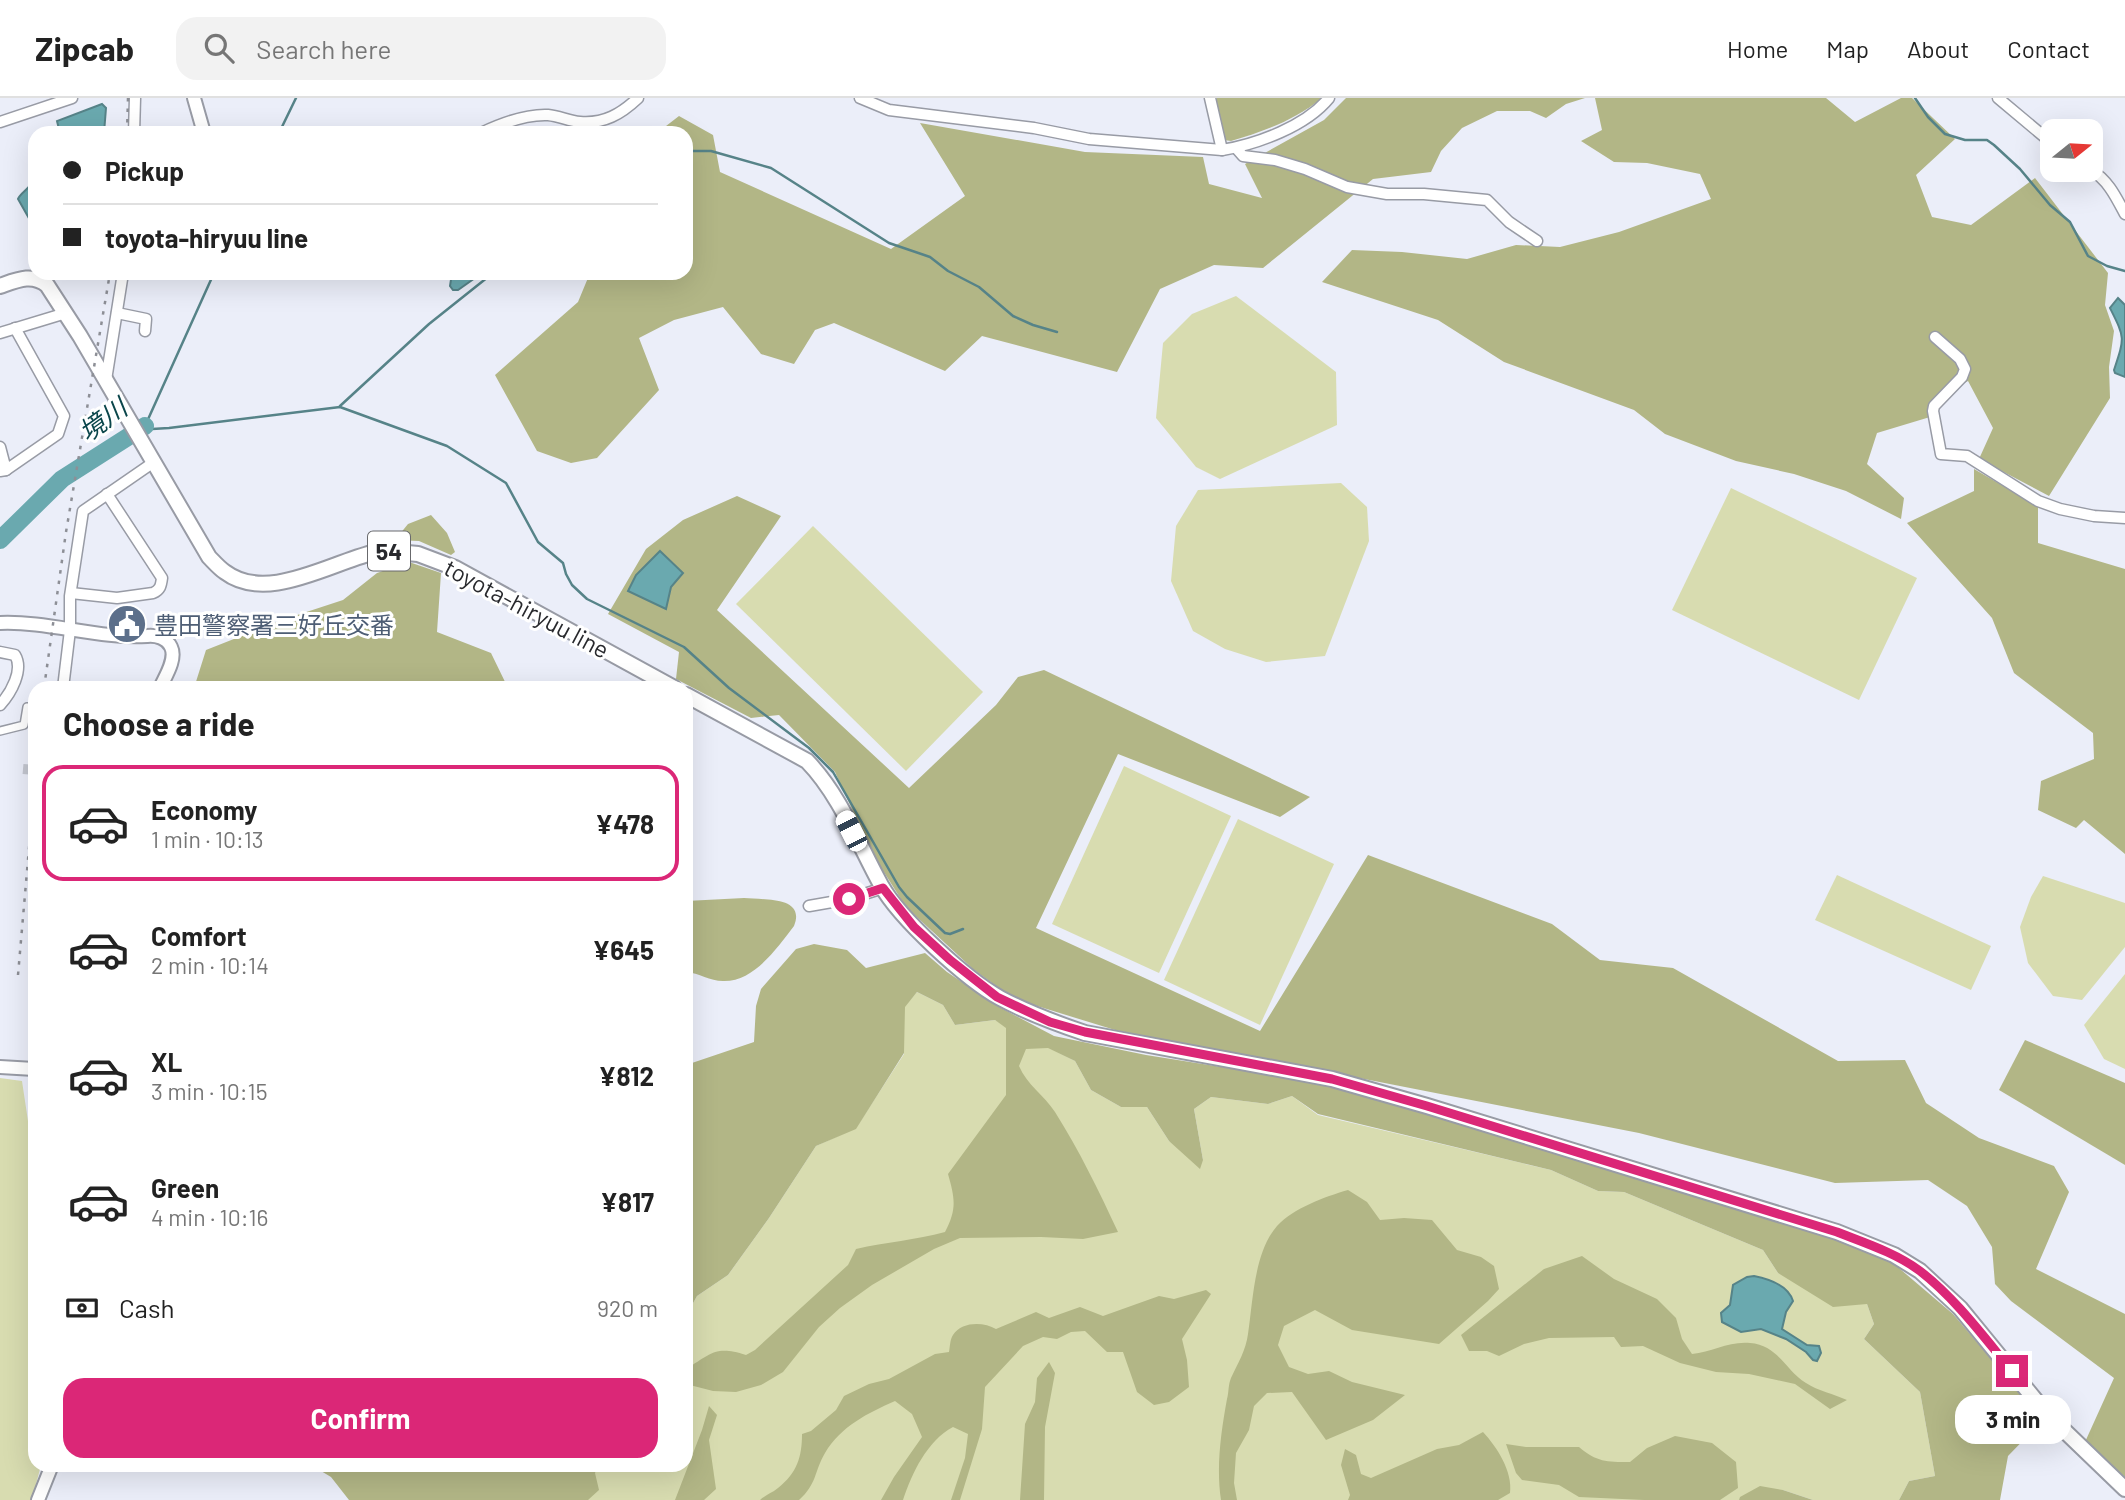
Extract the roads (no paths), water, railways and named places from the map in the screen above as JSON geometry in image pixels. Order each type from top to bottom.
[{"type":"main road","name":"toyota-hiryuu line","points":[[0,286],[28,278]]},
{"type":"main road","name":"toyota-hiryuu line","points":[[50,280],[66,313],[209,557],[226,574],[251,584],[274,584],[372,553],[386,551],[418,554],[482,581],[661,681]]},
{"type":"main road","points":[[693,699],[807,761],[832,794],[883,888],[914,927],[997,997],[1050,1022],[1085,1032],[1332,1079],[1427,1106],[1837,1232],[1894,1255],[1920,1271],[1960,1308],[2046,1413],[2125,1489]]},
{"type":"street","points":[[0,122],[72,98]]},
{"type":"street","points":[[134,126],[135,98]]},
{"type":"street","points":[[194,98],[202,126]]},
{"type":"street","points":[[502,126],[528,117],[547,115],[580,122],[601,122],[625,110],[638,98]]},
{"type":"street","points":[[860,98],[890,110],[1034,128],[1089,139],[1222,150],[1236,148],[1301,123],[1329,98]]},
{"type":"street","points":[[1210,98],[1222,150]]},
{"type":"street","points":[[1998,98],[2040,133]]},
{"type":"street","points":[[1236,148],[1243,156],[1292,164],[1346,187],[1387,194],[1424,194],[1487,200],[1509,222],[1537,241]]},
{"type":"street","points":[[2104,179],[2125,214]]},
{"type":"street","points":[[105,380],[122,280]]},
{"type":"street","points":[[0,333],[66,313]]},
{"type":"street","points":[[117,313],[146,319],[145,331]]},
{"type":"street","points":[[0,447],[3,471],[58,434],[64,416],[15,328]]},
{"type":"street","points":[[1936,337],[1960,359],[1965,369],[1962,377],[1934,406],[1941,454],[1967,456],[2038,501],[2060,509],[2094,516],[2125,518]]},
{"type":"street","points":[[64,681],[71,593],[83,511],[150,456]]},
{"type":"street","points":[[71,593],[117,598],[153,593],[161,586],[162,578],[107,494]]},
{"type":"street","points":[[0,622],[126,638],[152,635],[160,637],[168,642],[172,651],[172,660],[163,681]]},
{"type":"street","points":[[0,652],[15,655],[19,668],[0,705]]},
{"type":"street","points":[[0,732],[24,725],[28,707]]},
{"type":"street","points":[[809,906],[849,899],[883,888]]},
{"type":"street","points":[[2,1069],[28,1069]]},
{"type":"street","points":[[38,1500],[49,1472]]},
{"type":"water","points":[[102,104],[106,108],[105,126],[58,126],[57,121]]},
{"type":"water","points":[[28,187],[28,217],[18,199]]},
{"type":"water","points":[[451,280],[472,280],[458,290],[453,290],[450,286]]},
{"type":"water","points":[[2118,298],[2125,305],[2125,377],[2114,370],[2122,338],[2110,308]]},
{"type":"water","points":[[660,551],[683,573],[671,587],[666,609],[628,591],[636,575]]},
{"type":"water","points":[[1754,1276],[1777,1284],[1791,1295],[1793,1301],[1786,1312],[1782,1329],[1807,1345],[1819,1346],[1821,1353],[1817,1361],[1786,1339],[1761,1329],[1741,1332],[1722,1322],[1721,1313],[1730,1305],[1733,1285]]},
{"type":"waterway","name":"境川","points":[[282,126],[296,98]]},
{"type":"waterway","points":[[1915,98],[1928,117],[1945,134],[1965,140],[1987,140],[1994,145],[2020,169],[2050,205],[2070,222],[2088,256],[2107,266],[2125,271]]},
{"type":"waterway","points":[[693,151],[711,151],[771,168],[889,243],[930,257],[948,271],[979,287],[1013,316],[1057,332]]},
{"type":"waterway","points":[[211,280],[145,426],[152,429],[169,428],[340,407],[447,446],[506,483],[538,542],[563,563],[572,585],[587,599],[684,647],[729,688],[809,748],[833,772],[907,897],[945,933],[963,929]]},
{"type":"waterway","points":[[340,406],[429,324],[484,280]]},
{"type":"waterway","name":"境川","points":[[0,540],[62,479],[145,426]]},
{"type":"tunnel","points":[[23,769],[28,769]]},
{"type":"railway","points":[[127,126],[128,98]]},
{"type":"railway","points":[[45,681],[66,532],[109,280]]},
{"type":"railway","points":[[18,975],[28,860]]},
{"type":"place","name":"豊田警察署三好丘交番","points":[[127,624]]}]
